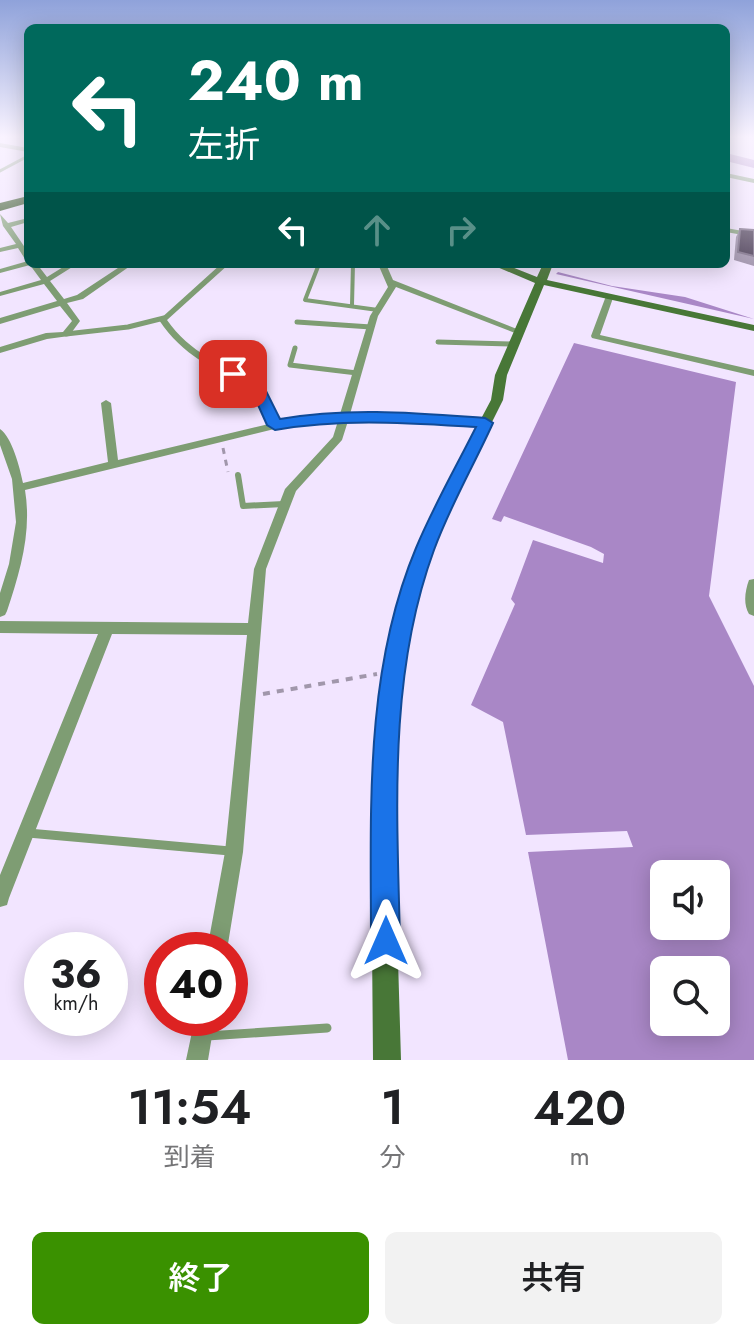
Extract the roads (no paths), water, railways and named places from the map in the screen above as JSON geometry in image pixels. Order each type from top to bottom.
[{"type":"highway","points":[[0,207],[24,200]]},
{"type":"street","points":[[0,216],[4,227],[24,251]]},
{"type":"street","points":[[4,227],[24,221]]},
{"type":"street","points":[[730,231],[754,235]]},
{"type":"street","points":[[0,250],[20,245]]},
{"type":"street","points":[[0,271],[24,266]]},
{"type":"street","points":[[0,350],[46,336],[66,334],[76,321],[34,268]]},
{"type":"street","points":[[0,294],[44,282],[67,268]]},
{"type":"street","points":[[0,321],[80,297],[123,268]]},
{"type":"street","points":[[220,268],[164,318],[172,336],[185,347],[209,364],[256,384],[275,425]]},
{"type":"street","points":[[220,932],[234,852],[260,569],[284,504],[306,471],[338,438],[371,327],[392,287],[384,268]]},
{"type":"street","points":[[516,268],[543,273],[609,298],[754,328]]},
{"type":"street","points":[[387,1060],[384,763],[393,674],[410,593],[425,548],[497,400],[501,375],[543,273]]},
{"type":"street","points":[[390,282],[516,338]]},
{"type":"street","points":[[609,298],[595,336],[754,373]]},
{"type":"street","points":[[106,403],[113,463]]},
{"type":"street","points":[[22,487],[220,437],[321,417],[387,416],[485,423]]},
{"type":"street","points":[[0,432],[4,451],[22,487],[17,566],[0,611]]},
{"type":"street","points":[[754,584],[754,610]]},
{"type":"street","points":[[0,627],[253,629]]},
{"type":"street","points":[[0,898],[107,629]]},
{"type":"street","points":[[197,1060],[201,1036]]},
{"type":"lane","points":[[317,268],[305,300],[378,310]]},
{"type":"lane","points":[[352,305],[353,268]]},
{"type":"lane","points":[[313,323],[316,313]]},
{"type":"lane","points":[[66,334],[128,327],[164,318]]},
{"type":"lane","points":[[297,322],[371,327]]},
{"type":"lane","points":[[438,342],[516,338]]},
{"type":"lane","points":[[295,348],[290,365],[357,373]]},
{"type":"lane","points":[[238,475],[243,506],[284,504]]},
{"type":"lane","points":[[28,833],[234,852]]},
{"type":"lane","points":[[248,1027],[327,1028]]}]
